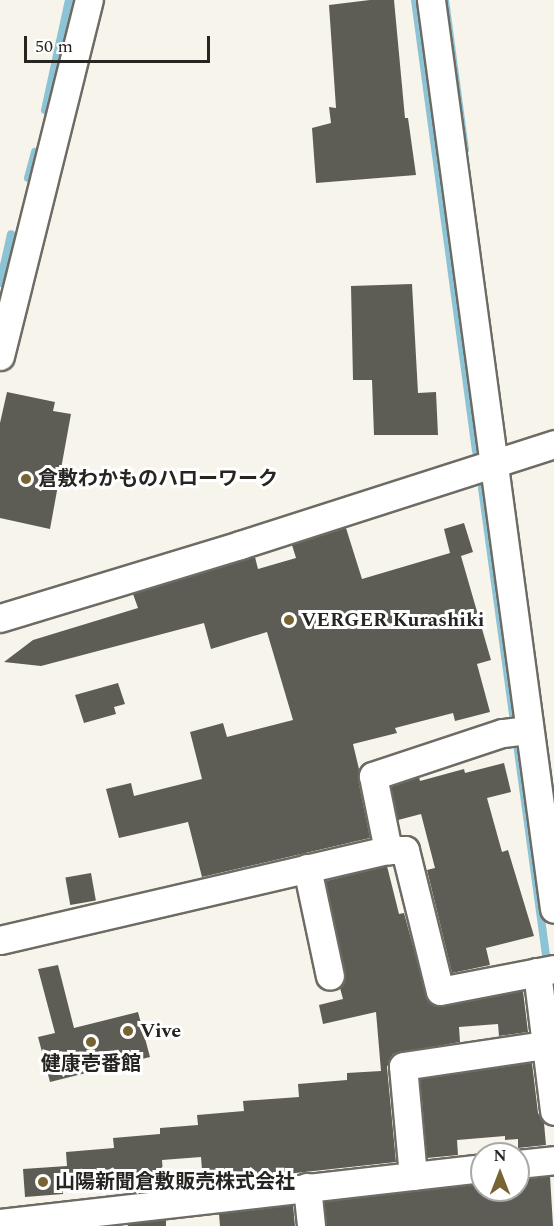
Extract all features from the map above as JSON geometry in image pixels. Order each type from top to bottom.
[{"type":"street","points":[[0,356],[88,0]]},
{"type":"street","points":[[431,0],[492,464],[519,731],[554,909]]},
{"type":"street","points":[[0,618],[251,542],[554,444]]},
{"type":"street","points":[[388,850],[373,776],[519,731]]},
{"type":"street","points":[[0,940],[307,868],[388,850],[405,850],[440,991],[547,970],[545,1045],[554,1111]]},
{"type":"street","points":[[307,868],[330,976]]},
{"type":"street","points":[[412,1176],[403,1066],[545,1045]]},
{"type":"street","points":[[530,1163],[554,1160]]},
{"type":"street","points":[[0,1223],[470,1169]]},
{"type":"street","points":[[307,1187],[311,1226]]},
{"type":"building","points":[[370,0],[394,0],[405,118],[408,118],[416,175],[316,183],[312,128],[331,123],[329,107],[336,108],[329,5]]},
{"type":"building","points":[[412,284],[418,393],[436,392],[438,435],[374,435],[372,380],[353,380],[351,286]]},
{"type":"building","points":[[7,392],[55,402],[53,411],[71,414],[50,529],[0,518],[0,423]]},
{"type":"building","points":[[464,523],[473,552],[461,556],[491,660],[477,664],[490,712],[455,721],[453,713],[395,728],[397,733],[353,744],[370,838],[202,877],[188,822],[119,838],[106,789],[131,783],[134,796],[202,779],[190,732],[223,723],[227,737],[293,720],[267,632],[211,649],[204,623],[41,666],[4,662],[33,640],[138,608],[133,594],[255,557],[258,569],[296,558],[292,545],[330,532],[346,528],[362,579],[450,553],[444,529]]},
{"type":"building","points":[[118,683],[125,704],[114,707],[116,714],[84,723],[75,695]]},
{"type":"building","points":[[504,763],[511,792],[487,798],[502,852],[508,850],[534,936],[486,948],[490,965],[452,973],[427,870],[435,868],[421,814],[398,820],[391,787],[419,777],[420,781],[464,769],[465,773]]},
{"type":"building","points":[[387,866],[399,914],[404,913],[428,1001],[443,1006],[523,991],[528,1032],[499,1036],[498,1024],[459,1027],[460,1042],[393,1054],[387,1067],[396,1162],[203,1183],[201,1157],[162,1160],[164,1188],[125,1193],[124,1182],[63,1187],[63,1194],[25,1197],[23,1169],[67,1166],[66,1152],[114,1148],[113,1138],[160,1134],[160,1128],[198,1125],[197,1115],[244,1111],[243,1101],[299,1097],[298,1084],[347,1080],[347,1073],[381,1071],[376,1012],[323,1024],[319,1005],[343,999],[340,988],[345,980],[326,881]]},
{"type":"building","points":[[91,873],[96,901],[70,905],[65,878]]},
{"type":"building","points":[[58,965],[74,1028],[138,1012],[150,1057],[50,1082],[38,1037],[55,1033],[38,969]]},
{"type":"building","points":[[532,1063],[538,1113],[544,1123],[546,1145],[530,1147],[530,1142],[518,1142],[518,1139],[505,1140],[505,1136],[457,1140],[458,1155],[427,1158],[420,1079]]},
{"type":"building","points":[[550,1176],[553,1226],[326,1226],[324,1202],[470,1185],[470,1202],[530,1202],[530,1178]]},
{"type":"building","points":[[293,1205],[295,1226],[220,1226],[219,1214]]},
{"type":"building","points":[[166,1220],[166,1226],[128,1226],[127,1224]]},
{"type":"waterway","points":[[45,110],[69,0]]},
{"type":"waterway","points":[[415,0],[476,451]]},
{"type":"waterway","points":[[445,0],[465,150]]},
{"type":"waterway","points":[[28,178],[35,152]]},
{"type":"waterway","points":[[0,283],[11,234]]},
{"type":"waterway","points":[[482,488],[547,965]]},
{"type":"place","name":"倉敷わかものハローワーク","points":[[26,479]]},
{"type":"place","name":"VERGER Kurashiki","points":[[289,620]]},
{"type":"place","name":"Vive","points":[[128,1031]]},
{"type":"place","name":"健康壱番館","points":[[91,1042]]},
{"type":"place","name":"山陽新聞倉敷販売株式会社","points":[[43,1182]]}]
